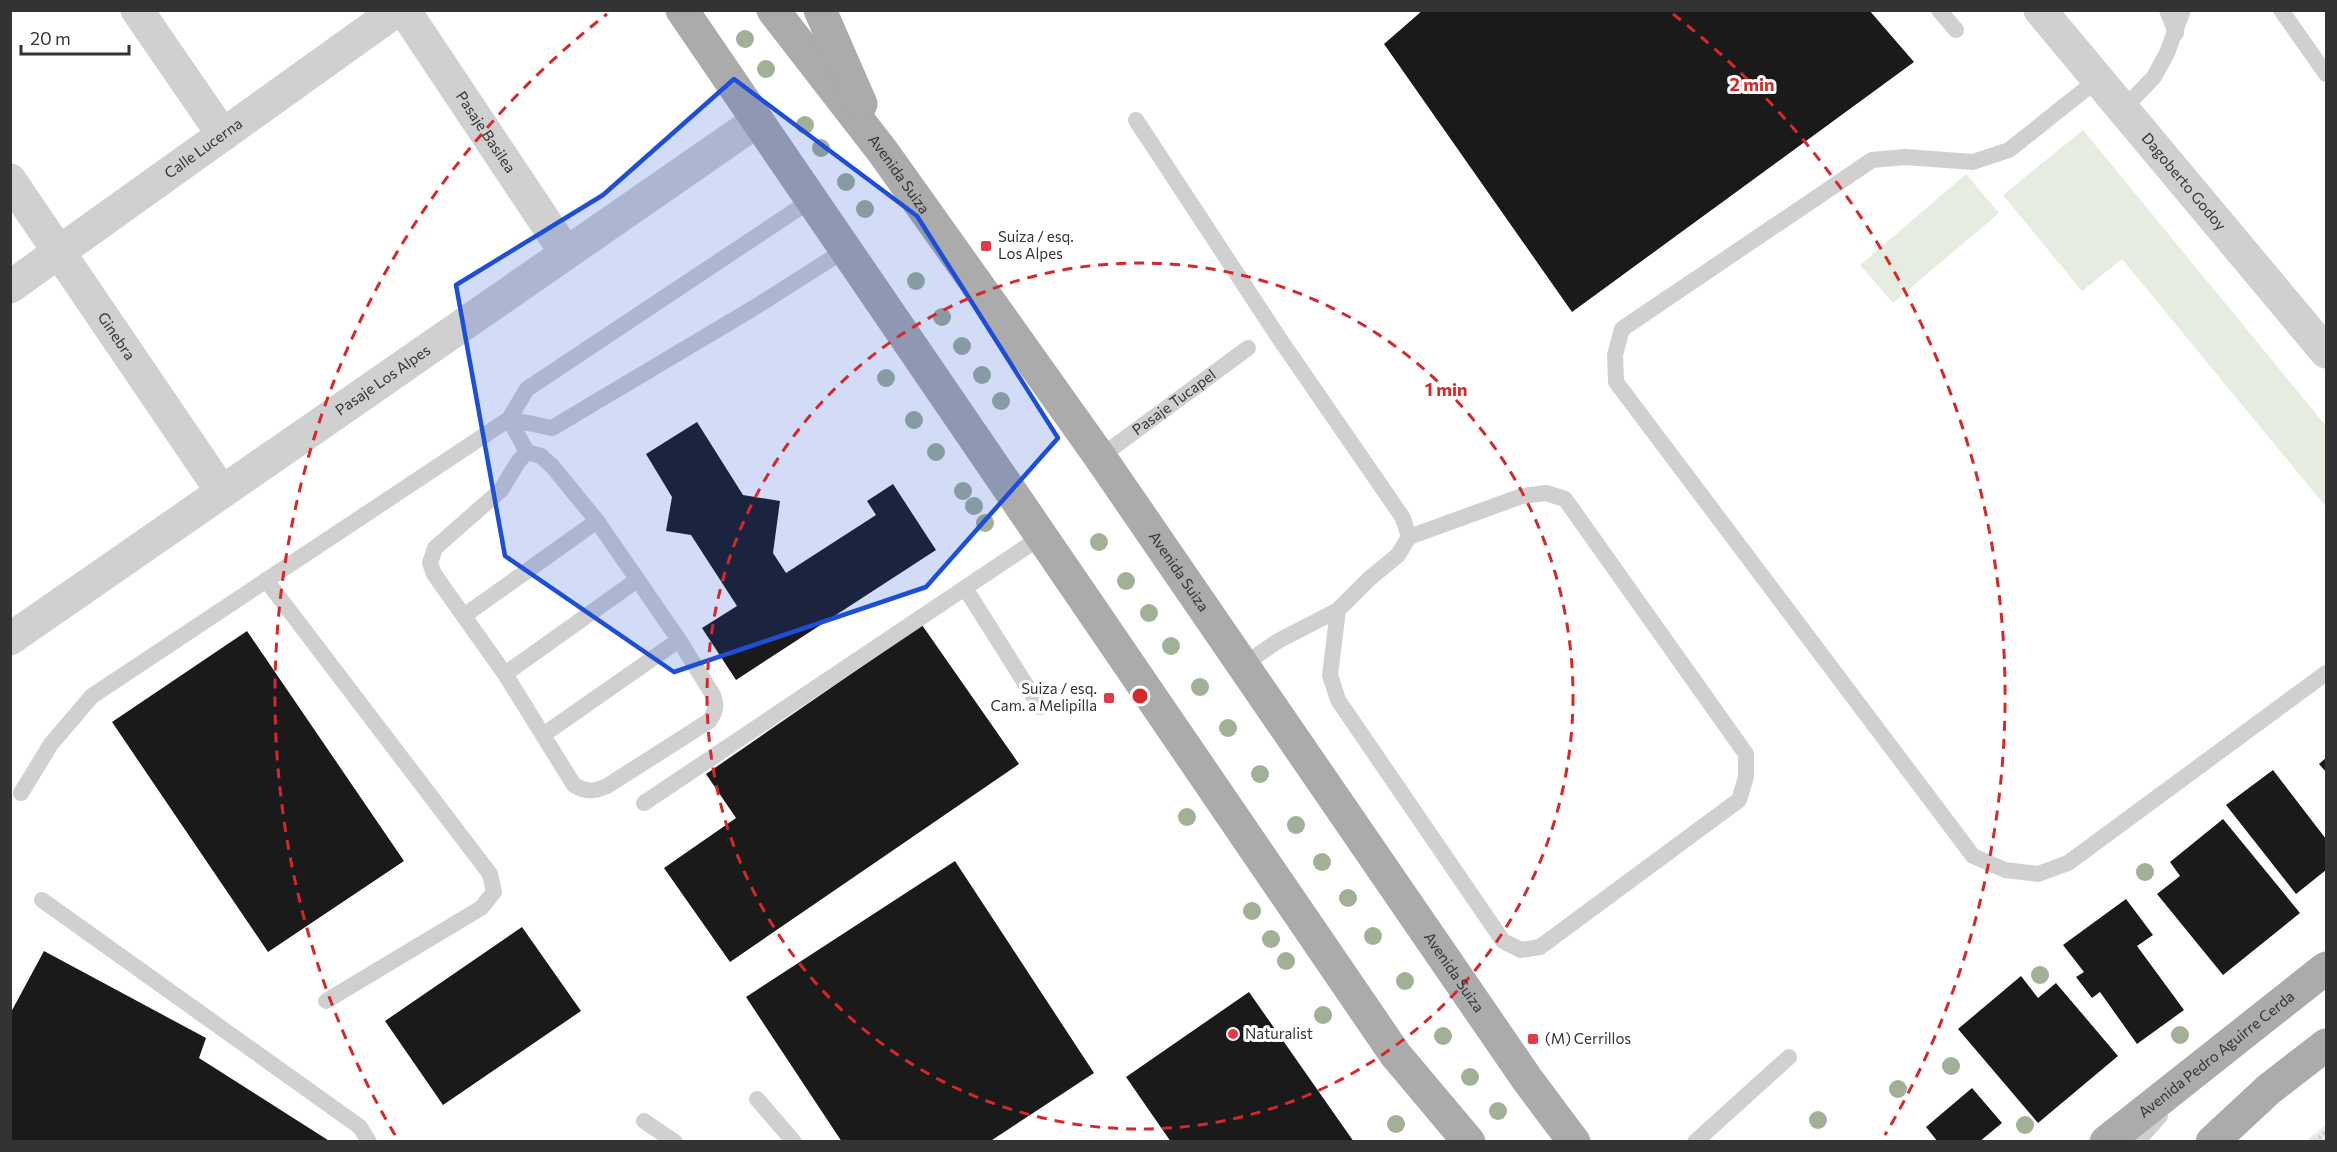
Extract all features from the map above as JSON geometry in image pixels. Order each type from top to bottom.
[{"type":"main road","points":[[682,10],[1395,1054],[1469,1142]]},
{"type":"main road","name":"Avenida Suiza","points":[[772,10],[883,152],[1100,457],[1527,1079],[1574,1142]]},
{"type":"main road","points":[[820,10],[883,152]]},
{"type":"main road","name":"Avenida Pedro Aguirre Cerda","points":[[2106,1142],[2326,968]]},
{"type":"main road","points":[[2212,1142],[2269,1089],[2326,1045]]},
{"type":"main road","points":[[1395,1054],[1442,1142]]},
{"type":"street","points":[[137,10],[223,135]]},
{"type":"street","name":"Calle Lucerna","points":[[10,287],[397,10]]},
{"type":"street","name":"Pasaje Basilea","points":[[405,10],[566,253]]},
{"type":"street","name":"Dagoberto Godoy","points":[[2040,10],[2326,352]]},
{"type":"street","name":"Pasaje Los Alpes","points":[[10,639],[757,121]]},
{"type":"street","name":"Ginebra","points":[[10,180],[222,492]]},
{"type":"lane","points":[[1939,10],[1956,30]]},
{"type":"lane","points":[[2167,10],[2176,33]]},
{"type":"lane","points":[[2123,109],[2154,77],[2176,33],[2183,10]]},
{"type":"lane","points":[[2281,10],[2326,74]]},
{"type":"lane","points":[[2097,80],[2008,150],[1973,162],[1905,157],[1872,160],[1622,329],[1615,355],[1616,382],[1973,856],[2005,870],[2038,874],[2068,863],[2326,673]]},
{"type":"lane","points":[[1136,120],[1279,338],[1403,518],[1409,537]]},
{"type":"lane","points":[[21,793],[51,744],[92,696],[509,419],[527,388],[811,200]]},
{"type":"lane","points":[[509,419],[552,428],[796,282],[845,250]]},
{"type":"lane","name":"Pasaje Tucapel","points":[[1100,457],[1248,348]]},
{"type":"lane","points":[[509,419],[527,452],[541,456],[553,467],[597,521],[679,640],[716,702],[715,713],[709,721],[596,791],[584,790],[574,785],[505,674],[434,573],[430,562],[435,548],[501,490],[527,452]]},
{"type":"lane","points":[[1243,665],[1278,641],[1338,610],[1369,579],[1398,555],[1409,537],[1522,496],[1546,493],[1565,499],[1746,754],[1746,777],[1739,800],[1540,947],[1521,950],[1503,941],[1338,700],[1330,675],[1338,610]]},
{"type":"lane","points":[[465,615],[597,521]]},
{"type":"lane","points":[[644,803],[1041,537]]},
{"type":"lane","points":[[266,580],[490,874],[494,892],[481,908],[326,1001]]},
{"type":"lane","points":[[505,674],[638,580]]},
{"type":"lane","points":[[965,588],[1040,707]]},
{"type":"lane","points":[[543,735],[679,640]]},
{"type":"lane","points":[[42,900],[360,1127],[369,1142]]},
{"type":"lane","points":[[1695,1142],[1789,1057]]},
{"type":"lane","points":[[2136,1142],[2216,1057]]},
{"type":"lane","points":[[757,1099],[794,1142]]},
{"type":"lane","points":[[644,1121],[675,1142]]},
{"type":"path","points":[[2314,1142],[2326,1132]]},
{"type":"highlighted area","points":[[734,79],[917,216],[1058,438],[926,587],[674,672],[505,556],[456,285],[603,195]]},
{"type":"shaded area","points":[[2083,130],[2326,426],[2326,507],[2122,259],[2082,291],[2003,195]]},
{"type":"shaded area","points":[[1966,174],[1999,213],[1893,303],[1860,265]]},
{"type":"shaded area","points":[[2326,1125],[2326,1141],[2306,1141],[2308,1139]]},
{"type":"building","points":[[1423,10],[1869,10],[1914,62],[1572,312],[1384,44]]},
{"type":"building","points":[[697,422],[743,495],[780,501],[773,553],[786,573],[876,515],[867,501],[893,484],[936,550],[736,680],[702,628],[737,606],[691,535],[666,531],[672,497],[646,454]]},
{"type":"building","points":[[922,625],[1019,764],[730,962],[664,868],[736,818],[706,774]]},
{"type":"building","points":[[247,631],[404,861],[268,952],[112,722]]},
{"type":"building","points":[[2326,758],[2326,772],[2319,764]]},
{"type":"building","points":[[2273,770],[2326,839],[2326,870],[2296,894],[2226,805]]},
{"type":"building","points":[[2223,819],[2300,913],[2223,975],[2157,894],[2180,876],[2170,862]]},
{"type":"building","points":[[955,861],[1094,1073],[989,1142],[842,1142],[746,997]]},
{"type":"building","points":[[2126,899],[2153,935],[2137,946],[2184,1010],[2137,1044],[2100,992],[2092,998],[2076,977],[2084,972],[2063,945]]},
{"type":"building","points":[[522,927],[581,1011],[443,1105],[385,1021]]},
{"type":"building","points":[[44,951],[206,1038],[199,1058],[331,1142],[10,1142],[10,1014]]},
{"type":"building","points":[[2021,976],[2038,998],[2056,983],[2118,1056],[2038,1123],[1958,1029]]},
{"type":"building","name":"Naturalist","points":[[1249,992],[1354,1142],[1171,1142],[1126,1077]]},
{"type":"building","points":[[1972,1088],[2002,1123],[1979,1142],[1938,1142],[1926,1127]]},
{"type":"place","name":"Suiza / esq. Los Alpes","points":[[986,246]]},
{"type":"place","name":"Suiza / esq. Cam. a Melipilla","points":[[1109,698]]},
{"type":"place","name":"Naturalist","points":[[1233,1034]]},
{"type":"place","name":"(M) Cerrillos","points":[[1533,1039]]}]
